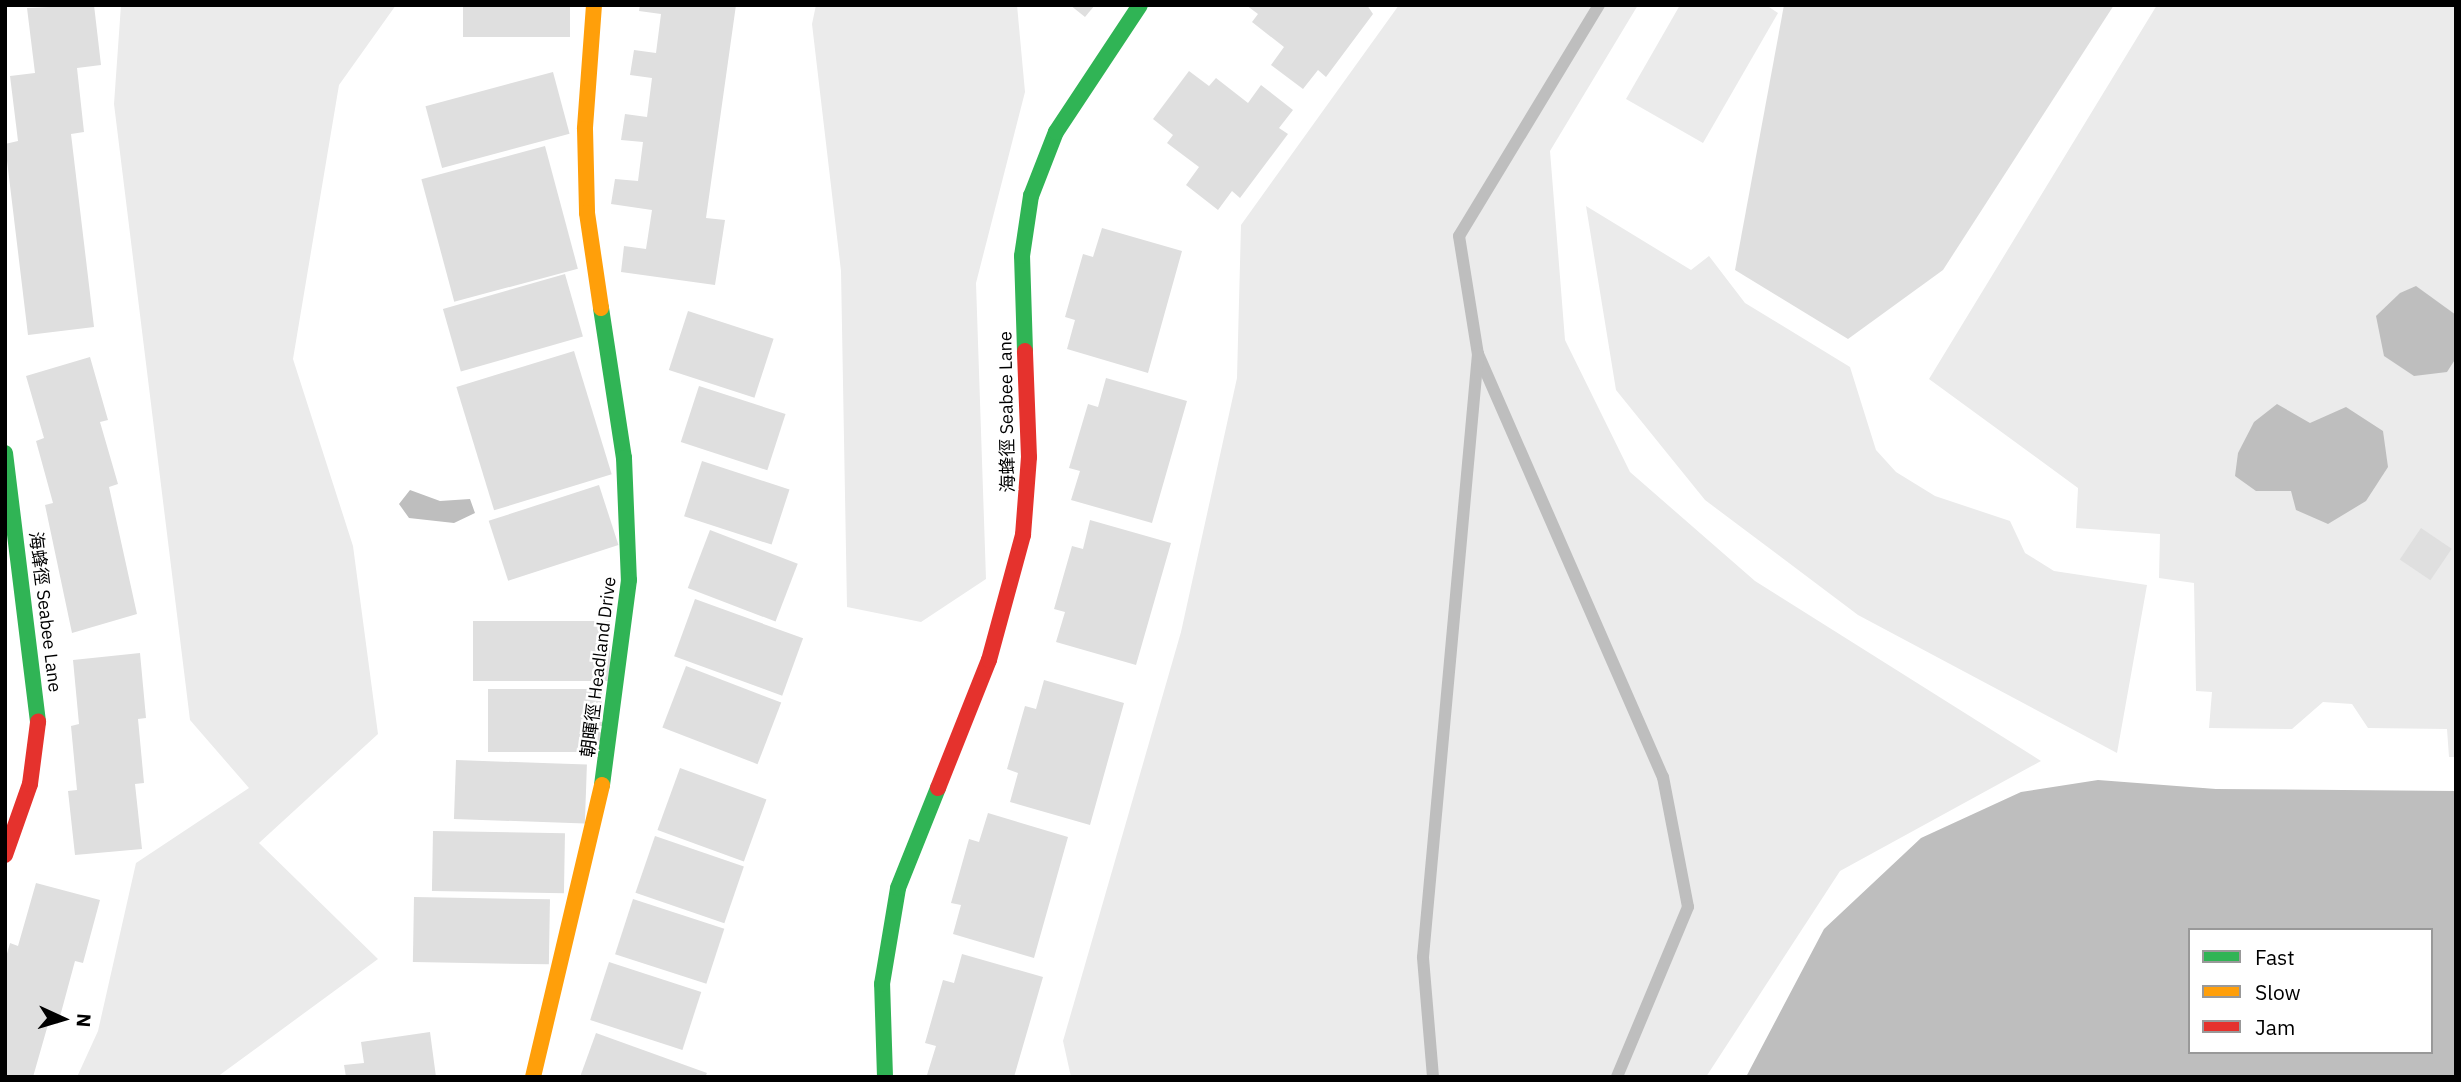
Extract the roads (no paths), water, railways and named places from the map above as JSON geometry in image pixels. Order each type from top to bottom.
[{"type":"street","name":"朝暉徑 Headland Drive","points":[[533,1077],[608,758],[629,580],[624,458],[587,213],[585,129],[594,5]]},
{"type":"street","name":"海蜂徑 Seabee Lane","points":[[885,1077],[882,984],[898,888],[989,660],[1023,534],[1029,457],[1022,256],[1031,196],[1056,132],[1140,5]]},
{"type":"street","name":"海蜂徑 Seabee Lane","points":[[5,453],[38,714],[30,784],[5,855]]},
{"type":"waterway","points":[[1599,5],[1459,236],[1478,354],[1663,777],[1688,907],[1617,1077]]},
{"type":"waterway","points":[[1433,1077],[1423,957],[1478,354]]}]
